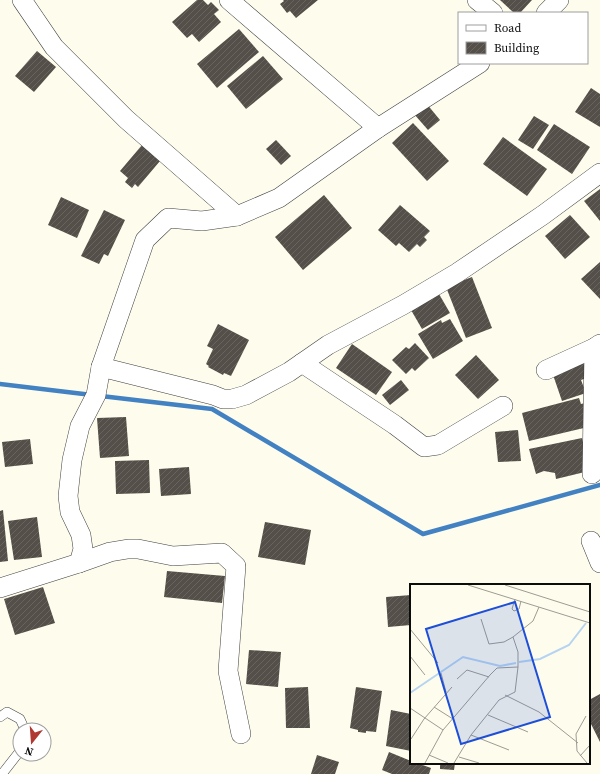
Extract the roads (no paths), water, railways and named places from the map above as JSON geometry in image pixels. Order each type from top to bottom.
[{"type":"street","points":[[22,0],[54,47],[121,114],[236,216]]},
{"type":"street","points":[[229,0],[378,128]]},
{"type":"street","points":[[477,0],[492,12]]},
{"type":"street","points":[[547,12],[559,0]]},
{"type":"street","points":[[79,563],[83,549],[81,535],[70,512],[68,496],[72,460],[80,426],[96,395],[101,367],[145,240],[168,218],[202,221],[236,216],[279,198],[378,128],[478,64]]},
{"type":"street","points":[[101,367],[223,399],[232,399],[246,395],[290,372],[328,345],[403,305],[457,273],[543,215],[600,173]]},
{"type":"street","points":[[546,370],[597,346],[592,474]]},
{"type":"street","points":[[302,364],[395,425],[424,447],[438,445],[503,406]]},
{"type":"street","points":[[591,541],[600,563]]},
{"type":"street","points":[[0,588],[54,572],[110,552],[138,549],[173,556],[222,553],[236,566],[228,671],[241,734]]},
{"type":"lane","points":[[0,717],[7,712],[20,719],[21,722]]},
{"type":"lane","points":[[2,774],[12,761]]},
{"type":"waterway","points":[[0,384],[92,395]]},
{"type":"waterway","points":[[101,396],[212,409],[423,534],[600,485]]}]
